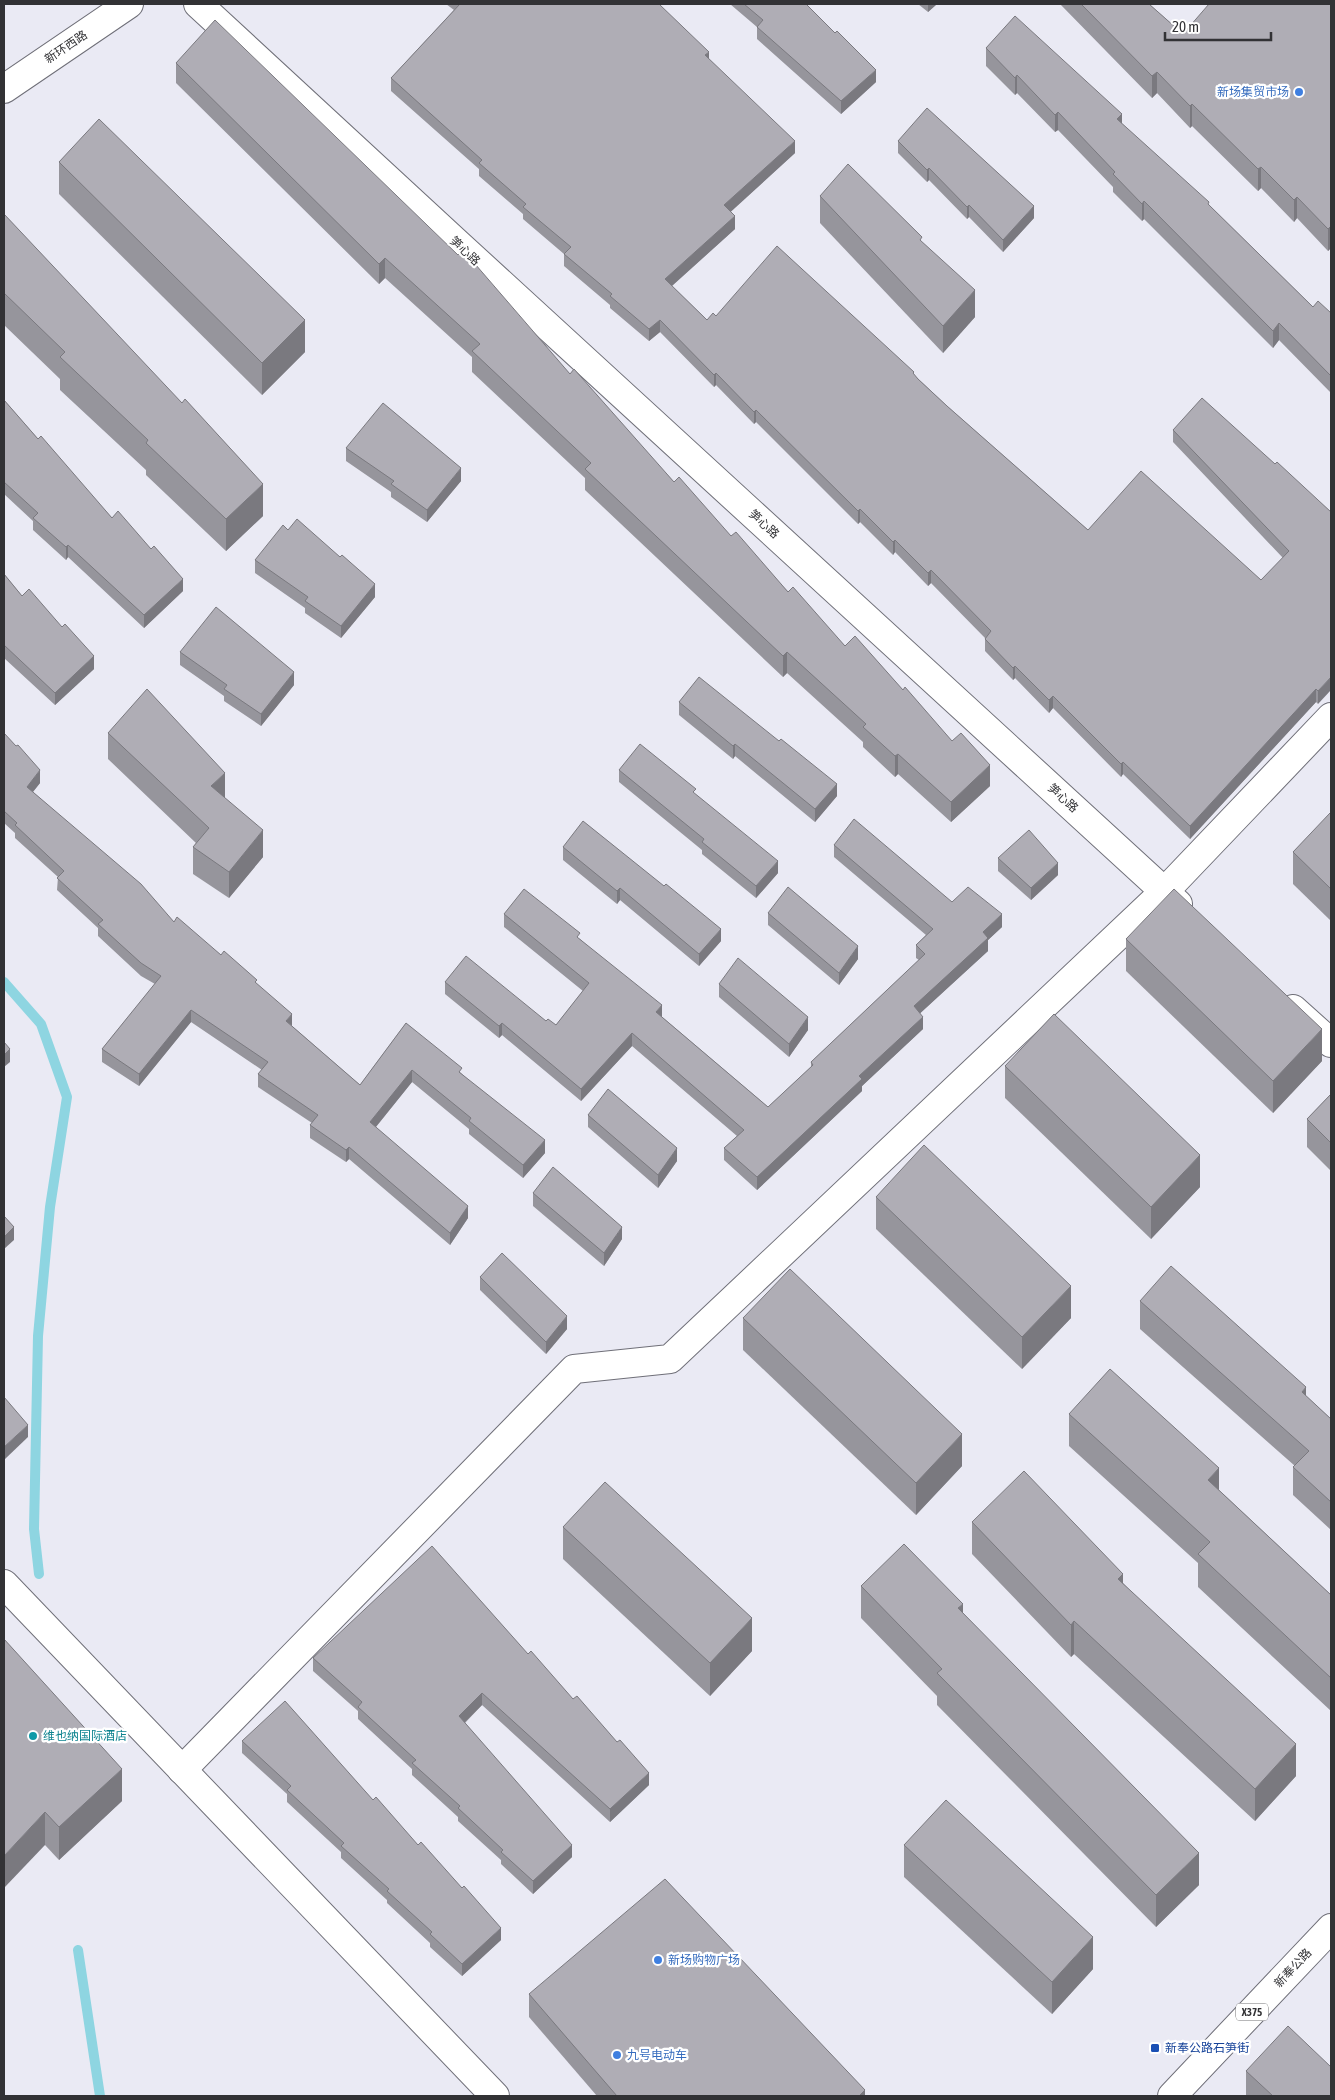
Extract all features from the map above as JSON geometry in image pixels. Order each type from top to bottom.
[{"type":"street","name":"新环西路","points":[[4,89],[129,4]]},
{"type":"street","name":"笋心路","points":[[198,4],[1194,918]]},
{"type":"street","points":[[182,1770],[574,1370],[670,1358],[1165,891],[1331,717]]},
{"type":"street","points":[[1273,990],[1331,1043]]},
{"type":"street","points":[[4,1584],[494,2096]]},
{"type":"street","name":"新奉公路","points":[[1172,2096],[1331,1928]]},
{"type":"building","points":[[460,4],[659,4],[709,52],[705,55],[795,141],[724,205],[735,216],[665,279],[707,320],[713,313],[716,316],[777,246],[914,372],[918,379],[947,406],[1088,530],[1141,471],[1261,580],[1289,551],[1173,430],[1202,398],[1275,464],[1277,462],[1331,512],[1331,677],[1318,691],[1316,689],[1190,826],[1123,762],[1121,764],[1053,696],[1049,700],[1015,666],[1013,668],[985,639],[991,631],[931,570],[928,573],[860,509],[858,511],[756,410],[754,412],[716,373],[714,375],[660,320],[649,329],[610,296],[612,294],[564,254],[571,247],[523,207],[526,204],[479,163],[482,160],[391,78]]},
{"type":"building","points":[[744,4],[806,4],[835,33],[837,31],[876,70],[841,101],[757,27],[763,20]]},
{"type":"building","points":[[1081,4],[1149,4],[1183,34],[1209,4],[1331,4],[1331,226],[1328,229],[1297,197],[1294,200],[1261,167],[1258,169],[1192,104],[1190,106],[1157,72],[1152,76]]},
{"type":"building","points":[[1015,16],[1122,114],[1117,119],[1209,202],[1208,204],[1313,307],[1318,301],[1331,313],[1331,376],[1279,323],[1273,331],[1144,201],[1142,204],[1113,174],[1115,172],[1058,112],[1055,115],[1017,75],[1015,78],[986,48]]},
{"type":"building","points":[[215,20],[458,255],[463,250],[570,374],[574,369],[674,482],[679,477],[731,536],[736,532],[788,592],[793,587],[845,646],[855,636],[903,690],[905,687],[952,741],[961,733],[990,765],[951,802],[898,754],[895,756],[863,727],[866,724],[787,652],[783,656],[585,469],[591,463],[472,351],[480,344],[385,258],[379,264],[176,63]]},
{"type":"building","points":[[927,108],[1034,206],[1003,240],[969,205],[967,207],[929,168],[927,170],[898,141]]},
{"type":"building","points":[[99,119],[305,320],[262,363],[59,162]]},
{"type":"building","points":[[848,164],[922,237],[920,240],[975,290],[943,326],[820,196]]},
{"type":"building","points":[[4,214],[182,403],[185,399],[263,484],[226,519],[146,443],[148,440],[60,357],[65,352],[4,293]]},
{"type":"building","points":[[4,400],[38,439],[41,436],[112,518],[118,511],[151,549],[154,546],[183,579],[144,615],[68,545],[66,547],[33,518],[38,513],[4,482]]},
{"type":"building","points":[[383,403],[461,468],[427,510],[391,484],[394,481],[346,448]]},
{"type":"building","points":[[297,519],[340,557],[342,555],[375,584],[341,626],[305,601],[308,597],[255,560],[283,525],[288,530]]},
{"type":"building","points":[[4,574],[22,596],[29,589],[62,627],[65,624],[94,656],[55,693],[4,645]]},
{"type":"building","points":[[216,607],[294,672],[261,714],[224,689],[227,685],[180,652]]},
{"type":"building","points":[[699,677],[779,741],[781,739],[837,784],[815,809],[735,744],[733,746],[679,702]]},
{"type":"building","points":[[147,689],[225,773],[211,786],[263,830],[229,872],[193,847],[209,828],[108,733]]},
{"type":"building","points":[[4,733],[16,746],[18,745],[40,770],[27,787],[141,884],[174,922],[177,917],[221,955],[224,951],[257,980],[255,982],[292,1014],[286,1021],[360,1085],[406,1023],[462,1068],[459,1072],[545,1140],[523,1165],[469,1121],[471,1118],[412,1070],[370,1122],[468,1206],[450,1233],[349,1147],[346,1150],[310,1125],[318,1115],[258,1074],[268,1062],[191,1010],[139,1074],[102,1049],[161,976],[141,963],[98,924],[103,920],[57,878],[64,871],[15,825],[17,823],[4,811]]},
{"type":"building","points":[[640,744],[696,789],[693,792],[778,861],[756,886],[702,842],[704,839],[619,770]]},
{"type":"building","points":[[1330,813],[1331,815],[1331,889],[1293,852]]},
{"type":"building","points":[[854,819],[952,902],[968,887],[1002,914],[983,932],[988,938],[914,1006],[923,1017],[859,1076],[862,1079],[757,1177],[724,1148],[744,1130],[632,1033],[581,1089],[502,1023],[499,1026],[445,982],[466,956],[546,1021],[548,1019],[556,1025],[589,983],[504,914],[524,889],[580,933],[577,937],[662,1005],[656,1012],[768,1107],[813,1065],[811,1062],[925,954],[916,945],[933,929],[834,845]]},
{"type":"building","points":[[583,821],[664,886],[666,884],[721,929],[699,954],[620,888],[617,891],[563,847]]},
{"type":"building","points":[[1029,830],[1058,863],[1031,888],[998,858]]},
{"type":"building","points":[[788,887],[858,946],[839,973],[768,913]]},
{"type":"building","points":[[1174,889],[1322,1029],[1273,1081],[1126,939]]},
{"type":"building","points":[[738,958],[808,1017],[789,1044],[719,984]]},
{"type":"building","points":[[1054,1014],[1200,1155],[1151,1207],[1005,1066]]},
{"type":"building","points":[[4,1042],[10,1049],[4,1055]]},
{"type":"building","points":[[608,1089],[677,1148],[658,1175],[588,1115]]},
{"type":"building","points":[[1331,1094],[1331,1143],[1307,1119]]},
{"type":"building","points":[[924,1145],[1071,1286],[1022,1337],[876,1197]]},
{"type":"building","points":[[553,1167],[622,1227],[604,1253],[533,1193]]},
{"type":"building","points":[[4,1216],[14,1227],[4,1237]]},
{"type":"building","points":[[502,1253],[567,1316],[546,1342],[480,1277]]},
{"type":"building","points":[[1171,1266],[1306,1387],[1302,1392],[1331,1419],[1331,1502],[1293,1467],[1309,1451],[1140,1301]]},
{"type":"building","points":[[790,1269],[962,1434],[916,1483],[743,1318]]},
{"type":"building","points":[[1110,1369],[1219,1468],[1208,1480],[1331,1595],[1331,1678],[1198,1554],[1210,1542],[1069,1414]]},
{"type":"building","points":[[4,1397],[28,1425],[4,1447]]},
{"type":"building","points":[[1024,1471],[1123,1574],[1118,1579],[1296,1744],[1255,1789],[1074,1621],[1071,1625],[972,1522]]},
{"type":"building","points":[[605,1482],[752,1618],[710,1663],[563,1527]]},
{"type":"building","points":[[904,1544],[963,1604],[958,1608],[1199,1853],[1156,1895],[937,1673],[942,1669],[861,1586]]},
{"type":"building","points":[[432,1546],[528,1654],[531,1651],[573,1699],[577,1696],[617,1742],[620,1740],[649,1773],[610,1809],[482,1693],[459,1716],[572,1845],[533,1881],[501,1852],[503,1850],[458,1808],[460,1806],[412,1763],[416,1760],[358,1707],[362,1702],[313,1658]]},
{"type":"building","name":"维也纳国际酒店","points":[[4,1639],[122,1769],[59,1827],[45,1812],[4,1856]]},
{"type":"building","points":[[285,1701],[373,1800],[376,1797],[418,1845],[421,1842],[462,1888],[464,1886],[501,1928],[462,1964],[430,1934],[432,1932],[387,1891],[389,1889],[341,1846],[344,1843],[287,1790],[291,1786],[242,1741]]},
{"type":"building","points":[[946,1800],[1093,1937],[1052,1982],[904,1845]]},
{"type":"building","name":"新场购物广场","points":[[665,1879],[865,2090],[859,2096],[617,2096],[529,1994]]},
{"type":"building","points":[[1288,2026],[1331,2067],[1331,2096],[1273,2096],[1246,2071]]},
{"type":"waterway","points":[[4,982],[41,1024],[67,1097],[50,1207],[38,1336],[34,1529],[39,1574]]},
{"type":"waterway","points":[[78,1950],[100,2096]]},
{"type":"place","name":"新场集贸市场","points":[[1299,92]]},
{"type":"place","name":"维也纳国际酒店","points":[[33,1736]]},
{"type":"place","name":"新场购物广场","points":[[658,1960]]},
{"type":"place","name":"新奉公路石笋街","points":[[1155,2048]]},
{"type":"place","name":"九号电动车","points":[[617,2055]]}]
